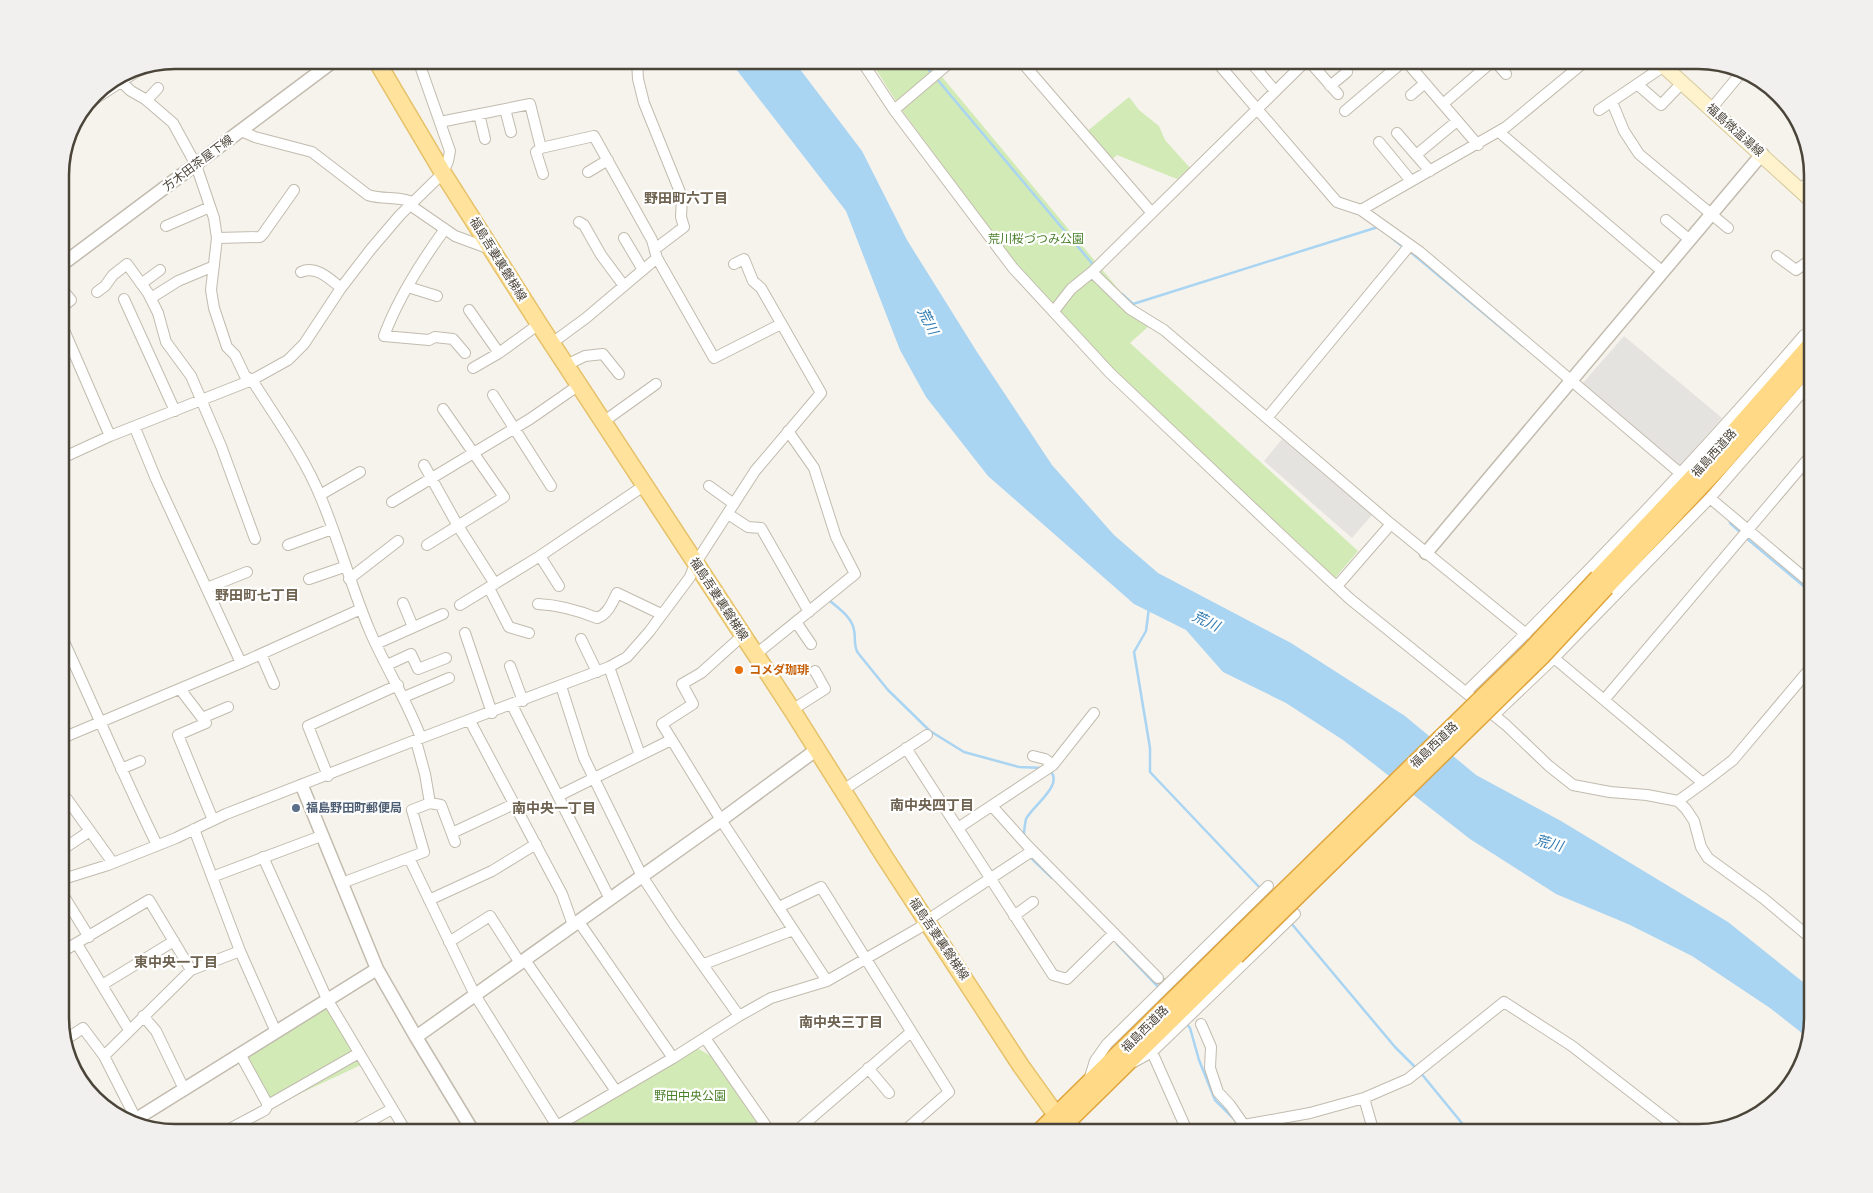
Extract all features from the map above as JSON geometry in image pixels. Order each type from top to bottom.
[{"type":"highway","name":"福島西道路","points":[[1063,1124],[1088,1085],[1232,951],[1542,656],[1602,583],[1804,352]]},
{"type":"highway","name":"福島西道路","points":[[1602,583],[1721,465],[1804,370]]},
{"type":"highway","name":"福島西道路","points":[[1064,1124],[1124,1066],[1232,951]]},
{"type":"main road","name":"福島吾妻裏磐梯線","points":[[381,69],[443,173],[539,324],[792,710],[884,856],[1059,1124]]},
{"type":"main road","name":"福島微温湯線","points":[[1667,69],[1804,194]]},
{"type":"street","name":"方木田茶屋下線","points":[[69,259],[323,69]]},
{"type":"street","points":[[69,455],[110,436],[135,428],[252,380],[288,360],[304,344],[341,288],[371,250],[411,203],[443,173],[450,152],[421,69]]},
{"type":"street","points":[[552,343],[586,318],[643,270],[656,254],[684,227],[681,217],[682,197],[644,103],[638,69]]},
{"type":"street","points":[[867,69],[894,110],[1013,268],[1110,373],[1350,599],[1466,692],[1549,766],[1574,784],[1602,791],[1647,795],[1678,801],[1694,821],[1701,848],[1708,858],[1763,898],[1804,932]]},
{"type":"street","points":[[894,110],[942,69]]},
{"type":"street","points":[[1028,69],[1152,214]]},
{"type":"street","points":[[1222,69],[1337,202],[1361,210],[1410,245],[1680,473]]},
{"type":"street","points":[[1257,69],[1276,91]]},
{"type":"street","points":[[1054,311],[1071,290],[1152,214],[1298,69]]},
{"type":"street","points":[[1315,69],[1334,90],[1347,72]]},
{"type":"street","points":[[1345,111],[1394,69]]},
{"type":"street","points":[[1413,69],[1478,145]]},
{"type":"street","points":[[1443,104],[1484,69]]},
{"type":"street","points":[[1502,69],[1506,74]]},
{"type":"street","points":[[1361,210],[1498,132],[1576,69]]},
{"type":"street","points":[[1599,110],[1638,84],[1654,69]]},
{"type":"street","points":[[1711,109],[1738,77]]},
{"type":"street","points":[[122,83],[131,91],[147,100],[173,123],[196,165],[210,207],[217,238],[211,290],[214,308],[227,347],[235,355],[245,376],[252,380],[306,465],[320,495],[344,567],[361,609],[376,644],[404,697],[419,740],[430,803]]},
{"type":"street","points":[[1411,95],[1425,83]]},
{"type":"street","points":[[1638,84],[1661,105],[1682,83]]},
{"type":"street","points":[[147,100],[158,88]]},
{"type":"street","points":[[1612,102],[1624,131],[1639,154],[1728,228]]},
{"type":"street","points":[[440,122],[530,104],[541,148]]},
{"type":"street","points":[[505,109],[511,132]]},
{"type":"street","points":[[478,114],[485,139]]},
{"type":"street","points":[[1416,155],[1457,121]]},
{"type":"street","points":[[241,130],[256,137],[312,152],[368,195],[377,198],[405,199],[461,239],[494,251]]},
{"type":"street","points":[[1498,132],[1663,272]]},
{"type":"street","points":[[1397,133],[1430,171]]},
{"type":"street","points":[[543,174],[536,152],[541,148],[594,136],[652,240],[656,254],[714,358],[781,324]]},
{"type":"street","points":[[1379,142],[1411,181]]},
{"type":"street","points":[[1426,553],[1762,154]]},
{"type":"street","points":[[588,172],[608,160]]},
{"type":"street","points":[[1800,190],[1804,186]]},
{"type":"street","points":[[217,238],[260,237],[294,190]]},
{"type":"street","points":[[166,226],[210,207]]},
{"type":"street","points":[[1666,220],[1690,240]]},
{"type":"street","points":[[579,222],[584,225],[601,255],[624,286]]},
{"type":"street","points":[[445,229],[424,258],[390,320],[384,336],[430,340],[435,337],[453,339],[465,353]]},
{"type":"street","points":[[624,238],[643,270]]},
{"type":"street","points":[[1267,418],[1410,245]]},
{"type":"street","points":[[1777,256],[1796,270],[1804,264]]},
{"type":"street","points":[[69,877],[112,863],[213,820],[597,672],[627,657],[649,632],[690,578],[696,564],[755,471],[824,391],[781,324],[761,288],[754,281],[744,260],[734,264]]},
{"type":"street","points":[[97,292],[105,286],[113,275],[127,264],[151,298],[158,313],[166,342],[191,376],[202,400],[255,539]]},
{"type":"street","points":[[151,298],[178,281],[214,266]]},
{"type":"street","points":[[301,272],[307,269],[314,270],[341,288]]},
{"type":"street","points":[[141,284],[160,270]]},
{"type":"street","points":[[1092,272],[1130,309],[1164,330],[1390,524],[1526,634]]},
{"type":"street","points":[[408,287],[437,296]]},
{"type":"street","points":[[124,299],[175,411]]},
{"type":"street","points":[[469,310],[499,353]]},
{"type":"street","points":[[473,368],[499,353],[539,324]]},
{"type":"street","points":[[1466,692],[1526,634],[1680,473],[1804,335]]},
{"type":"street","points":[[69,342],[110,436]]},
{"type":"street","points":[[566,365],[585,356],[603,354],[620,374]]},
{"type":"street","points":[[603,422],[656,384]]},
{"type":"street","points":[[392,502],[530,420],[579,385]]},
{"type":"street","points":[[493,395],[551,486]]},
{"type":"street","points":[[1494,716],[1554,658],[1710,498],[1804,396]]},
{"type":"street","points":[[428,545],[504,497],[443,409]]},
{"type":"street","points":[[135,428],[156,479],[241,663]]},
{"type":"street","points":[[756,655],[855,574],[836,537],[814,468],[788,431]]},
{"type":"street","points":[[424,465],[492,586],[509,627],[529,633]]},
{"type":"street","points":[[1604,700],[1804,465]]},
{"type":"street","points":[[320,495],[360,472]]},
{"type":"street","points":[[460,605],[540,556],[645,485]]},
{"type":"street","points":[[709,486],[734,504]]},
{"type":"street","points":[[1710,498],[1804,577]]},
{"type":"street","points":[[728,514],[748,527],[761,528],[809,612]]},
{"type":"street","points":[[1338,586],[1390,524]]},
{"type":"street","points":[[288,545],[332,529]]},
{"type":"street","points":[[349,579],[398,541]]},
{"type":"street","points":[[540,556],[559,586]]},
{"type":"street","points":[[309,579],[344,567]]},
{"type":"street","points":[[207,588],[248,572]]},
{"type":"street","points":[[538,604],[555,604],[596,618],[603,616],[617,593],[662,614]]},
{"type":"street","points":[[403,603],[413,627]]},
{"type":"street","points":[[69,735],[241,663],[361,609]]},
{"type":"street","points":[[376,644],[443,614]]},
{"type":"street","points":[[796,622],[811,644]]},
{"type":"street","points":[[465,633],[492,713]]},
{"type":"street","points":[[742,636],[701,673],[682,684],[693,704],[662,724],[721,820],[827,982]]},
{"type":"street","points":[[581,639],[597,672]]},
{"type":"street","points":[[69,652],[157,845]]},
{"type":"street","points":[[261,654],[274,684]]},
{"type":"street","points":[[387,665],[411,654],[418,669],[446,658]]},
{"type":"street","points":[[1554,658],[1703,783]]},
{"type":"street","points":[[510,666],[523,701]]},
{"type":"street","points":[[609,667],[640,755]]},
{"type":"street","points":[[792,710],[825,689],[815,671]]},
{"type":"street","points":[[1678,801],[1733,760],[1804,676]]},
{"type":"street","points":[[404,697],[448,678]]},
{"type":"street","points":[[328,776],[308,726],[398,685]]},
{"type":"street","points":[[561,686],[581,752],[642,876],[739,1016]]},
{"type":"street","points":[[180,689],[206,723],[178,735],[213,820]]},
{"type":"street","points":[[512,705],[610,899]]},
{"type":"street","points":[[202,718],[228,707]]},
{"type":"street","points":[[958,828],[1053,765],[1094,713]]},
{"type":"street","points":[[470,721],[536,844],[576,924],[673,1058]]},
{"type":"street","points":[[843,790],[926,735]]},
{"type":"street","points":[[558,796],[671,740]]},
{"type":"street","points":[[906,748],[1052,975],[1067,979],[1111,936]]},
{"type":"street","points":[[416,1037],[816,750]]},
{"type":"street","points":[[1033,756],[1045,759],[1053,765]]},
{"type":"street","points":[[121,769],[140,761]]},
{"type":"street","points":[[302,786],[377,969],[469,1124]]},
{"type":"street","points":[[69,802],[112,863]]},
{"type":"street","points":[[342,883],[424,852],[412,810],[430,803],[441,805],[454,838],[514,804]]},
{"type":"street","points":[[992,806],[1026,848],[1111,936],[1158,978]]},
{"type":"street","points":[[194,829],[240,951],[276,1032]]},
{"type":"street","points":[[69,845],[90,831]]},
{"type":"street","points":[[212,877],[321,836]]},
{"type":"street","points":[[429,900],[492,871],[536,844]]},
{"type":"street","points":[[560,1124],[770,998],[827,982],[919,928],[926,921],[990,878],[1026,848]]},
{"type":"street","points":[[263,857],[328,999],[402,1124]]},
{"type":"street","points":[[409,858],[474,995],[556,1124]]},
{"type":"street","points":[[1088,1085],[1095,1061],[1106,1044],[1268,886]]},
{"type":"street","points":[[779,907],[821,888],[950,1092],[913,1124]]},
{"type":"street","points":[[69,948],[149,900],[191,970]]},
{"type":"street","points":[[1014,916],[1033,902]]},
{"type":"street","points":[[69,905],[89,937]]},
{"type":"street","points":[[1124,1066],[1142,1059],[1152,1052],[1295,914]]},
{"type":"street","points":[[449,942],[490,916],[616,1091]]},
{"type":"street","points":[[704,964],[793,930]]},
{"type":"street","points":[[102,985],[174,941]]},
{"type":"street","points":[[77,944],[129,1030]]},
{"type":"street","points":[[104,1056],[191,970],[240,951]]},
{"type":"street","points":[[138,1118],[377,969]]},
{"type":"street","points":[[1252,1124],[1310,1113],[1364,1098],[1414,1075],[1504,1002],[1572,1046],[1672,1124]]},
{"type":"street","points":[[143,1016],[156,1031],[184,1089]]},
{"type":"street","points":[[1201,1024],[1211,1047],[1210,1068],[1218,1092],[1230,1105],[1240,1124]]},
{"type":"street","points":[[71,1036],[83,1028],[104,1056],[132,1115]]},
{"type":"street","points":[[804,1124],[911,1032]]},
{"type":"street","points":[[705,1038],[764,1124]]},
{"type":"street","points":[[1152,1052],[1184,1124]]},
{"type":"street","points":[[239,1124],[265,1110],[268,1105],[360,1053]]},
{"type":"street","points":[[240,1054],[268,1105]]},
{"type":"street","points":[[868,1068],[889,1093]]},
{"type":"street","points":[[1364,1098],[1371,1124]]},
{"type":"street","points":[[364,1124],[392,1109]]},
{"type":"green space","name":"荒川桜づつみ公園","points":[[876,69],[935,69],[1149,326],[1130,343],[1358,551],[1335,578],[1116,372],[1017,265],[901,109]]},
{"type":"green space","points":[[1129,97],[1139,110],[1159,126],[1165,140],[1190,168],[1177,179],[1117,155],[1110,161],[1085,133]]},
{"type":"green space","points":[[324,996],[363,1064],[265,1110],[233,1053]]},
{"type":"green space","name":"野田中央公園","points":[[697,1048],[711,1056],[758,1124],[569,1124]]},
{"type":"shaded area","points":[[1624,336],[1722,418],[1680,465],[1661,453],[1582,384]]},
{"type":"shaded area","points":[[1282,439],[1372,515],[1352,538],[1264,461]]},
{"type":"water","name":"荒川","points":[[736,69],[800,69],[862,151],[907,240],[977,352],[1052,465],[1114,535],[1158,573],[1291,643],[1405,716],[1476,775],[1561,821],[1728,922],[1804,983],[1803,1034],[1770,1008],[1692,956],[1628,924],[1556,894],[1470,839],[1343,740],[1286,703],[1223,672],[1186,630],[1134,604],[988,476],[926,397],[900,350],[846,211]]},
{"type":"waterway","points":[[928,69],[932,74]]},
{"type":"waterway","points":[[936,78],[1095,267]]},
{"type":"waterway","points":[[1122,294],[1133,304],[1378,227],[1380,228]]},
{"type":"waterway","points":[[1392,238],[1403,247]]},
{"type":"waterway","points":[[1408,250],[1523,346]]},
{"type":"waterway","points":[[1730,523],[1741,533]]},
{"type":"waterway","points":[[1745,537],[1804,586]]},
{"type":"waterway","points":[[829,600],[851,621],[858,653],[888,690],[930,731],[964,752],[1019,767],[1044,768]]},
{"type":"waterway","points":[[1149,608],[1146,631],[1134,652],[1150,748],[1150,772],[1261,889]]},
{"type":"waterway","points":[[1024,835],[1026,819],[1051,788],[1053,776],[1049,770]]},
{"type":"waterway","points":[[1029,856],[1052,878]]},
{"type":"waterway","points":[[1291,923],[1395,1047],[1416,1068]]},
{"type":"waterway","points":[[1117,944],[1160,989]]},
{"type":"waterway","points":[[1186,1023],[1190,1028],[1199,1060],[1215,1100],[1236,1121]]},
{"type":"waterway","points":[[1420,1072],[1463,1124]]},
{"type":"tunnel","points":[[1158,978],[1201,1024]]},
{"type":"place","name":"コメダ珈琲","points":[[739,670]]},
{"type":"place","name":"福島野田町郵便局","points":[[296,808]]},
{"type":"district","name":"野田町六丁目","points":[[686,198]]},
{"type":"district","name":"野田町七丁目","points":[[257,595]]},
{"type":"district","name":"南中央四丁目","points":[[932,805]]},
{"type":"district","name":"南中央一丁目","points":[[554,808]]},
{"type":"district","name":"東中央一丁目","points":[[176,962]]},
{"type":"district","name":"南中央三丁目","points":[[841,1022]]}]
